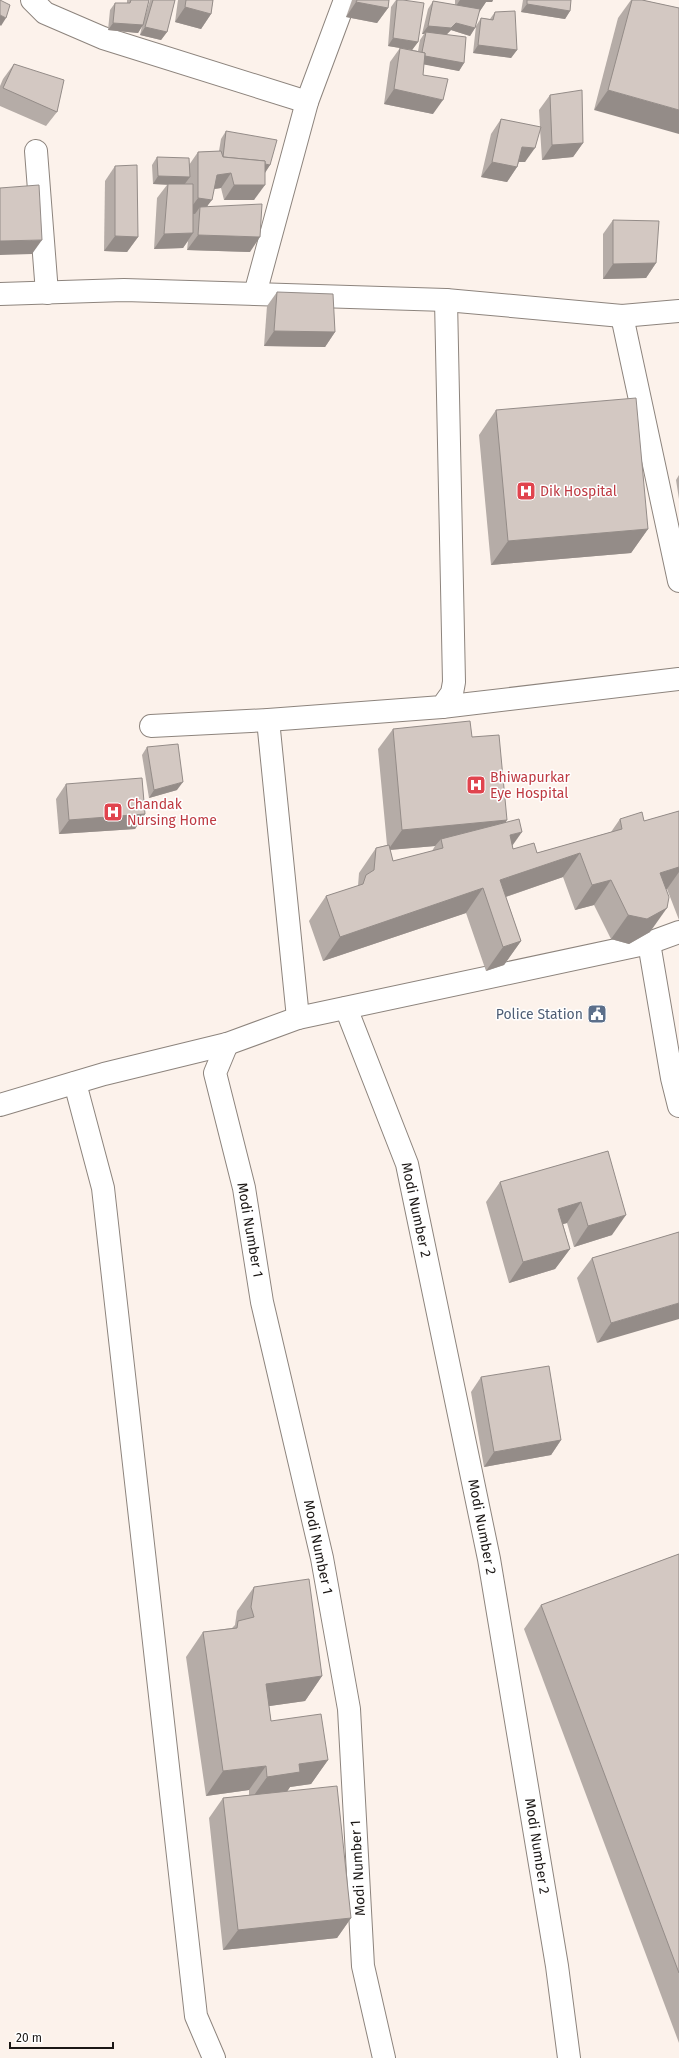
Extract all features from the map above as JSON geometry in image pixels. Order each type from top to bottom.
[{"type":"street","points":[[32,0],[45,12],[103,38],[307,102]]},
{"type":"street","points":[[255,294],[307,102],[345,0]]},
{"type":"street","points":[[36,151],[47,293]]},
{"type":"street","points":[[0,294],[124,290],[446,300],[622,316],[679,311]]},
{"type":"street","points":[[442,707],[452,693],[454,682],[446,300]]},
{"type":"street","points":[[622,316],[679,581]]},
{"type":"street","points":[[151,726],[268,720],[442,707],[679,680]]},
{"type":"street","points":[[268,720],[298,1018]]},
{"type":"street","points":[[0,1102],[227,1044],[298,1018],[649,943],[679,932]]},
{"type":"street","points":[[649,943],[672,1078],[679,1106]]},
{"type":"street","name":"Modi Number 2","points":[[346,1008],[407,1164],[489,1559],[556,1966],[569,2058]]},
{"type":"street","name":"Modi Number 1","points":[[227,1044],[215,1073],[244,1188],[262,1302],[322,1558],[349,1709],[363,1966],[384,2058]]},
{"type":"street","points":[[75,1082],[103,1188],[196,2016],[214,2058]]},
{"type":"building","points":[[0,0],[10,5],[6,18],[0,15]]},
{"type":"building","points":[[131,0],[149,0],[143,25],[113,23],[115,3],[130,3]]},
{"type":"building","points":[[153,0],[175,0],[167,32],[145,27]]},
{"type":"building","points":[[186,0],[213,0],[211,14],[185,7]]},
{"type":"building","points":[[357,0],[389,0],[388,8],[356,2]]},
{"type":"building","points":[[397,0],[424,3],[418,42],[393,38]]},
{"type":"building","points":[[527,0],[571,0],[570,11],[527,4]]},
{"type":"building","points":[[632,0],[642,0],[679,8],[679,110],[608,90]]},
{"type":"building","points":[[433,1],[480,9],[475,28],[456,23],[451,28],[428,26]]},
{"type":"building","points":[[515,11],[517,50],[478,45],[481,18],[493,20],[495,12]]},
{"type":"building","points":[[426,32],[466,37],[464,63],[425,56],[425,53],[422,52]]},
{"type":"building","points":[[400,48],[425,53],[423,75],[448,79],[443,100],[394,89]]},
{"type":"building","points":[[14,64],[64,80],[57,112],[3,88]]},
{"type":"building","points":[[582,90],[583,143],[552,145],[550,95]]},
{"type":"building","points":[[501,119],[541,127],[535,148],[522,147],[517,167],[492,162]]},
{"type":"building","points":[[226,131],[277,140],[270,165],[265,164],[265,161],[223,157]]},
{"type":"building","points":[[221,151],[223,157],[265,161],[265,185],[234,185],[231,173],[217,175],[212,200],[198,198],[198,152]]},
{"type":"building","points":[[157,157],[189,158],[190,177],[158,176]]},
{"type":"building","points":[[137,165],[138,237],[115,236],[115,166]]},
{"type":"building","points":[[168,184],[193,184],[193,233],[164,234]]},
{"type":"building","points":[[39,185],[42,240],[0,241],[0,188]]},
{"type":"building","points":[[262,204],[260,237],[198,235],[200,207]]},
{"type":"building","points":[[613,220],[659,221],[656,263],[613,264]]},
{"type":"building","points":[[277,292],[333,294],[335,332],[274,331]]},
{"type":"building","points":[[636,398],[648,529],[508,541],[496,410]]},
{"type":"building","points":[[470,721],[472,737],[499,735],[507,820],[402,830],[393,729]]},
{"type":"building","points":[[178,744],[183,782],[154,790],[147,747]]},
{"type":"building","points":[[142,778],[145,814],[69,820],[66,784]]},
{"type":"building","points":[[679,811],[679,867],[660,873],[669,897],[667,908],[647,919],[628,915],[611,880],[592,885],[580,853],[500,880],[521,941],[503,947],[483,888],[340,937],[326,896],[363,884],[366,875],[374,870],[376,848],[389,845],[393,861],[443,848],[441,839],[519,819],[522,832],[510,835],[513,849],[534,843],[537,853],[622,829],[620,819],[642,812],[644,821]]},
{"type":"building","points":[[608,1151],[626,1215],[588,1226],[581,1202],[558,1209],[570,1249],[523,1262],[500,1182]]},
{"type":"building","points":[[679,1232],[679,1303],[611,1323],[592,1258]]},
{"type":"building","points":[[549,1366],[561,1440],[494,1452],[481,1377]]},
{"type":"building","points":[[679,1554],[679,1973],[541,1605]]},
{"type":"building","points":[[309,1579],[322,1676],[266,1684],[271,1721],[321,1714],[328,1760],[299,1764],[300,1772],[267,1777],[266,1766],[223,1771],[203,1632],[237,1628],[238,1621],[254,1617],[251,1607],[254,1587]]},
{"type":"building","points":[[337,1786],[351,1918],[238,1930],[223,1798]]},
{"type":"place","name":"Dik Hospital","points":[[526,491]]},
{"type":"place","name":"Bhiwapurkar Eye Hospital","points":[[476,785]]},
{"type":"place","name":"Chandak Nursing Home","points":[[113,812]]},
{"type":"place","name":"Police Station","points":[[597,1014]]}]
